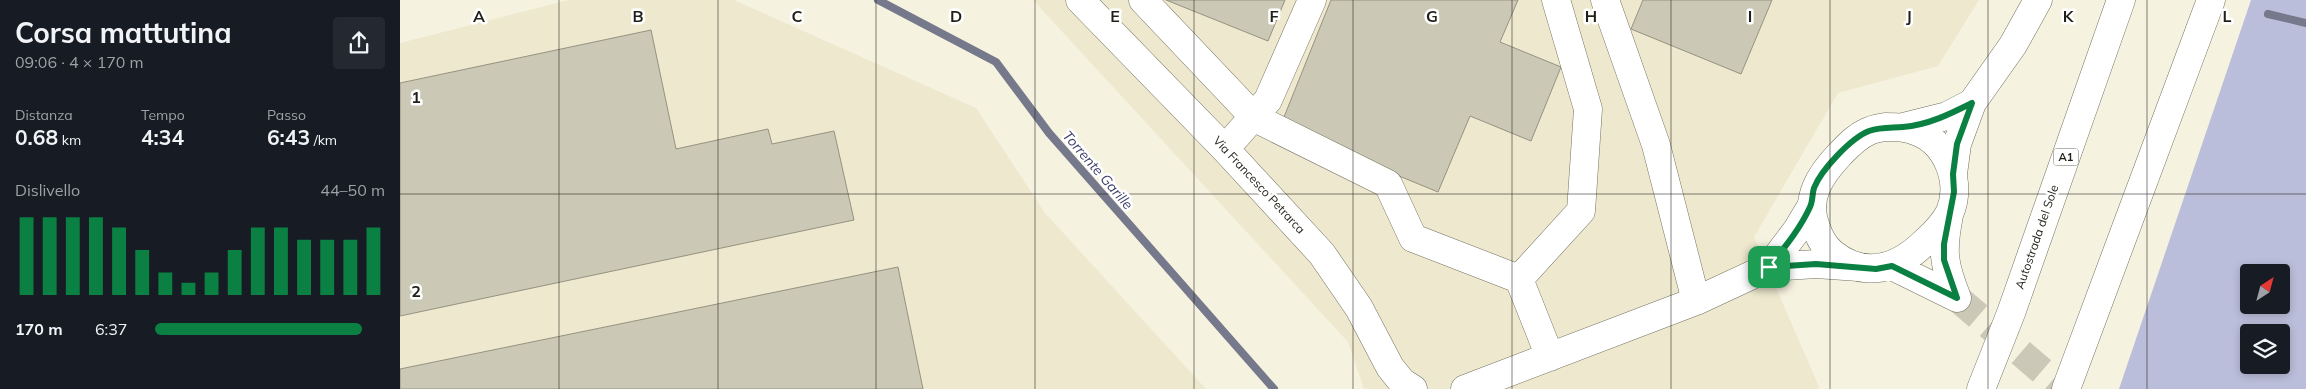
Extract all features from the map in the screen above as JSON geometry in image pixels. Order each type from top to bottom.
[{"type":"main road","name":"Via Francesco Petrarca","points":[[1080,0],[1225,149],[1322,254],[1360,308],[1390,367],[1402,382],[1412,389]]},
{"type":"main road","points":[[1143,0],[1254,118],[1388,184],[1413,238],[1519,279],[1550,357]]},
{"type":"main road","points":[[1225,149],[1268,100],[1312,0]]},
{"type":"main road","points":[[1519,279],[1581,211],[1588,109],[1556,0]]},
{"type":"main road","points":[[1605,0],[1656,145],[1696,301]]},
{"type":"main road","points":[[1892,266],[1957,298],[1944,260],[1944,244],[1954,192],[1953,174],[1957,144],[1972,103],[2013,45],[2038,0]]},
{"type":"main road","name":"Autostrada del Sole","points":[[1981,389],[2011,313],[2121,0]]},
{"type":"main road","points":[[2158,143],[2203,0]]},
{"type":"main road","points":[[2066,389],[2212,0]]},
{"type":"main road","points":[[1859,267],[1844,261],[1830,251],[1816,230],[1812,205],[1814,188],[1823,171],[1852,142],[1868,131],[1885,127],[1903,127],[1947,116],[1972,103]]},
{"type":"main road","points":[[1903,127],[1920,132],[1935,143],[1946,157],[1953,174]]},
{"type":"main road","points":[[1769,267],[1797,230],[1812,205]]},
{"type":"main road","points":[[1464,389],[1696,301],[1769,267],[1816,264],[1876,269],[1892,266],[1908,258],[1920,247],[1939,229],[1950,212]]},
{"type":"shaded area","points":[[569,0],[734,0],[976,108],[1045,213],[1206,389],[400,389],[400,43]]},
{"type":"shaded area","points":[[1033,0],[1979,0],[1938,66],[1838,93],[1754,237],[1820,389],[1364,389],[1348,342]]},
{"type":"shaded area","points":[[2251,0],[2306,0],[2306,389],[2119,389]]},
{"type":"building","points":[[1166,0],[1285,0],[1268,41]]},
{"type":"building","points":[[1331,0],[1518,0],[1500,42],[1561,67],[1531,141],[1470,116],[1438,192],[1280,127]]},
{"type":"building","points":[[1643,0],[1772,0],[1741,74],[1631,29]]},
{"type":"building","points":[[651,30],[676,149],[768,129],[772,144],[834,131],[854,220],[400,316],[400,83]]},
{"type":"building","points":[[898,267],[923,389],[400,389],[400,369]]},
{"type":"waterway","name":"Torrente Garille","points":[[878,0],[996,62],[1049,133],[1274,389]]},
{"type":"waterway","points":[[2268,14],[2306,23]]},
{"type":"tunnel","points":[[1957,298],[2063,389]]},
{"type":"route","points":[[1972,103],[1957,144],[1953,174],[1954,192],[1944,244],[1944,260],[1948,277],[1957,298],[1892,266],[1876,269],[1816,264],[1769,267],[1797,230],[1812,205],[1814,188],[1823,171],[1852,142],[1868,131],[1885,127],[1903,127],[1934,120],[1947,116],[1972,103]]}]
